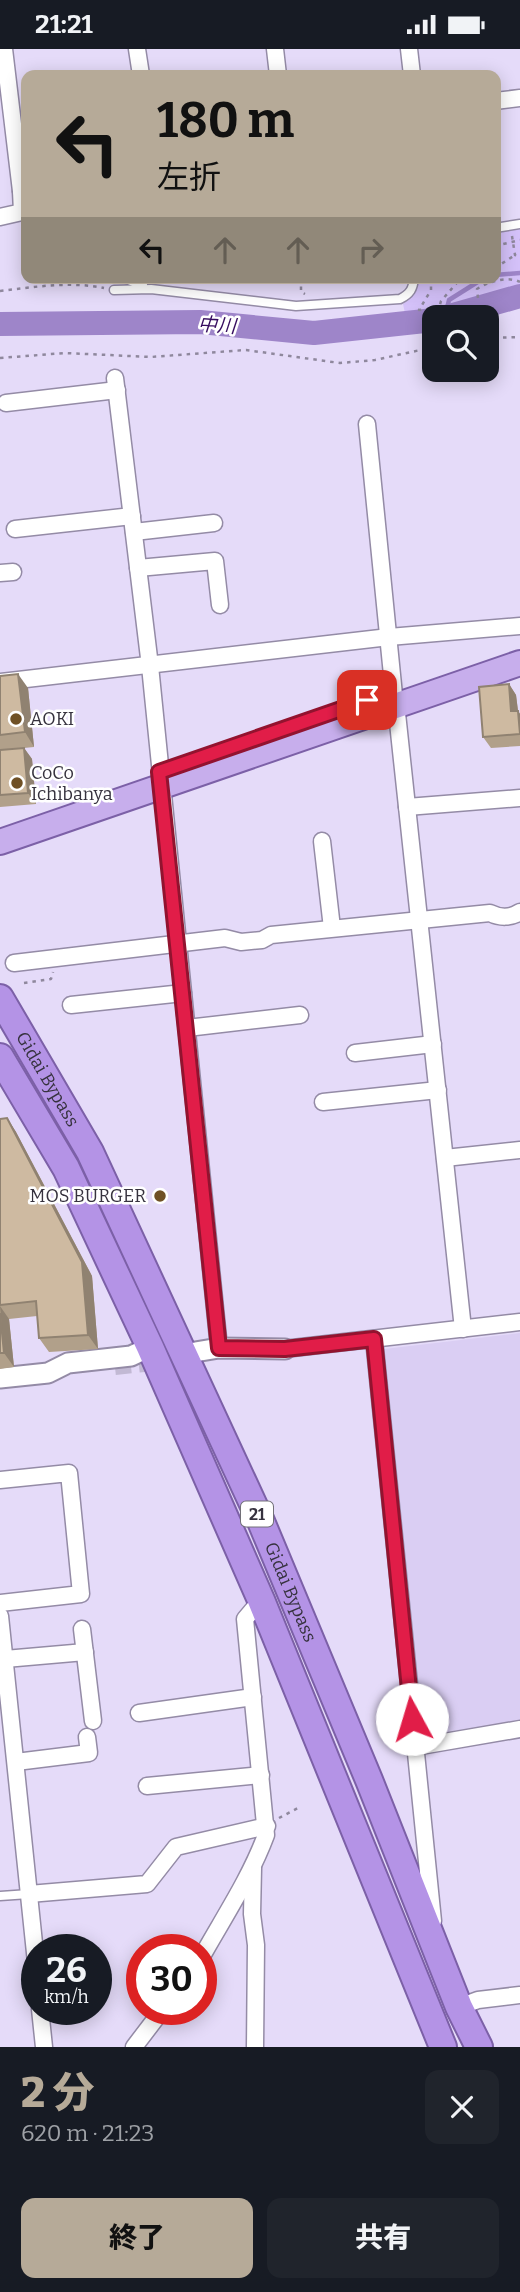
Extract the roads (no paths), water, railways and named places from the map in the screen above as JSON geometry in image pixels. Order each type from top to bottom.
[{"type":"highway","name":"Gidai Bypass","points":[[0,998],[90,1152],[260,1519],[369,1780],[432,1942],[479,2047]]},
{"type":"highway","name":"Gidai Bypass","points":[[0,1057],[66,1168],[150,1347],[261,1599],[443,2047]]},
{"type":"main road","points":[[395,700],[520,648]]},
{"type":"main road","points":[[0,828],[160,779],[395,700],[520,663]]},
{"type":"main road","points":[[0,842],[160,779]]},
{"type":"street","points":[[4,49],[21,170]]},
{"type":"street","points":[[138,49],[140,70]]},
{"type":"street","points":[[275,49],[277,70]]},
{"type":"street","points":[[409,49],[411,70]]},
{"type":"street","points":[[501,100],[520,98]]},
{"type":"street","points":[[0,217],[21,212]]},
{"type":"street","points":[[6,403],[116,384],[150,666],[177,944],[228,1351]]},
{"type":"street","points":[[368,424],[463,1329]]},
{"type":"street","points":[[15,529],[214,523]]},
{"type":"street","points":[[138,568],[215,561],[220,605]]},
{"type":"street","points":[[0,682],[389,637],[520,626]]},
{"type":"street","points":[[407,807],[520,798]]},
{"type":"street","points":[[322,841],[332,928]]},
{"type":"street","points":[[14,963],[225,938],[241,942],[262,940],[271,935],[332,928],[490,913],[499,917],[520,912]]},
{"type":"street","points":[[71,1005],[183,993]]},
{"type":"street","points":[[187,1028],[300,1015]]},
{"type":"street","points":[[355,1053],[433,1044]]},
{"type":"street","points":[[323,1102],[438,1090]]},
{"type":"street","points":[[445,1158],[520,1150]]},
{"type":"street","points":[[183,1354],[285,1349],[520,1322]]},
{"type":"street","points":[[374,1339],[433,1920],[432,1942]]},
{"type":"street","points":[[48,1373],[68,1363],[131,1356],[150,1347]]},
{"type":"street","points":[[0,1378],[105,1368]]},
{"type":"street","points":[[0,1480],[69,1473],[81,1594],[0,1603]]},
{"type":"street","points":[[214,1934],[253,1868],[266,1835],[245,1619],[261,1599]]},
{"type":"street","points":[[0,1616],[33,1934]]},
{"type":"street","points":[[82,1629],[93,1721]]},
{"type":"street","points":[[5,1659],[85,1652]]},
{"type":"street","points":[[139,1713],[253,1697]]},
{"type":"street","points":[[415,1747],[520,1729]]},
{"type":"street","points":[[16,1762],[89,1753],[87,1737]]},
{"type":"street","points":[[147,1786],[261,1775]]},
{"type":"street","points":[[29,1894],[147,1884],[176,1847],[267,1826]]},
{"type":"street","points":[[253,1868],[252,1914],[256,1945],[255,2047]]},
{"type":"street","points":[[459,2007],[478,2000],[520,1995]]},
{"type":"street","points":[[42,2025],[44,2047]]},
{"type":"street","points":[[134,2047],[151,2025]]},
{"type":"lane","points":[[501,227],[520,224]]},
{"type":"lane","points":[[139,284],[151,289]]},
{"type":"lane","points":[[114,290],[151,289],[296,306],[400,299],[408,295],[414,284]]},
{"type":"lane","points":[[0,1896],[29,1894]]},
{"type":"waterway","points":[[501,275],[520,273]]},
{"type":"waterway","points":[[448,305],[449,300],[474,284]]},
{"type":"waterway","name":"中川","points":[[488,305],[520,296]]},
{"type":"waterway","name":"中川","points":[[0,324],[200,322],[314,333],[422,321]]},
{"type":"tunnel","points":[[115,1367],[193,1359]]},
{"type":"place","name":"AOKI","points":[[16,719]]},
{"type":"place","name":"CoCo Ichibanya","points":[[17,783]]},
{"type":"place","name":"MOS BURGER","points":[[160,1196]]}]
